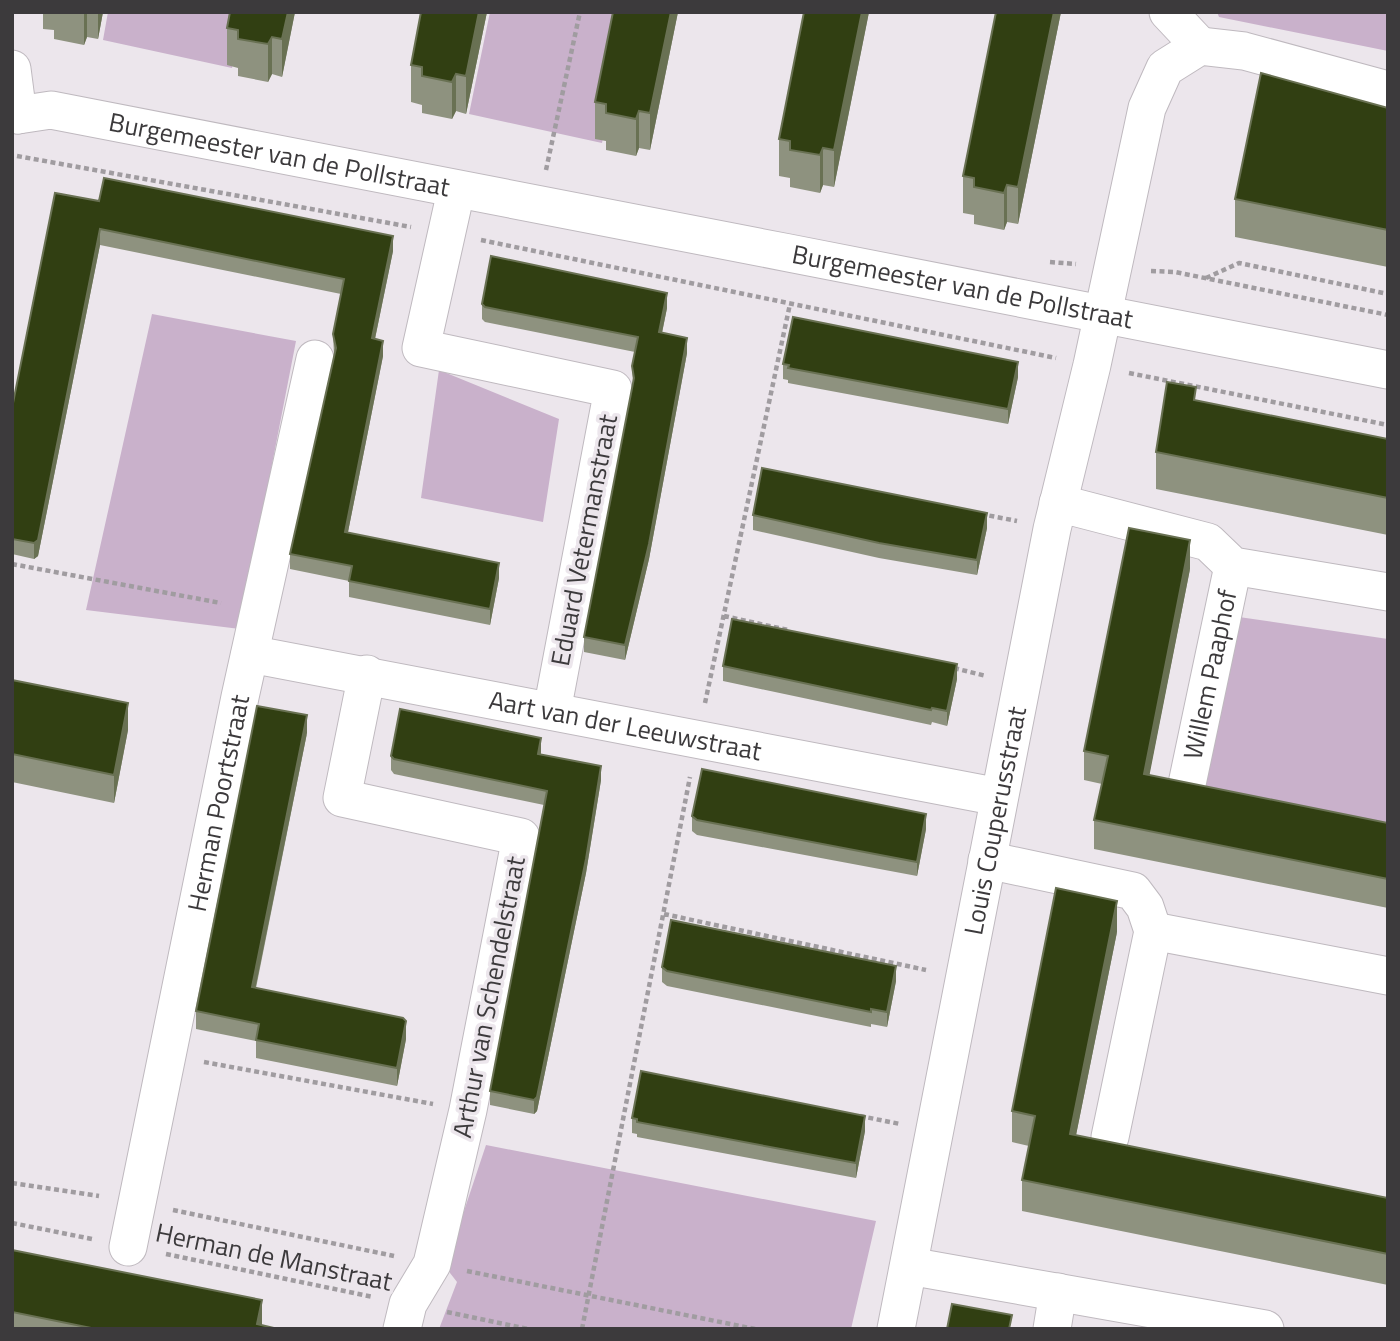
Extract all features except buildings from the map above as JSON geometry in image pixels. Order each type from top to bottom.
[{"type":"street","points":[[1168,12],[1200,46],[1244,51],[1388,90]]},
{"type":"street","name":"Louis Couperusstraat","points":[[896,1329],[1055,516],[1092,366],[1147,108],[1165,68],[1200,46]]},
{"type":"street","points":[[12,69],[15,119]]},
{"type":"street","name":"Burgemeester van de Pollstraat","points":[[15,119],[51,110],[456,191],[1103,313],[1388,370]]},
{"type":"street","name":"Eduard Vetermanstraat","points":[[456,191],[421,348],[612,389],[552,711]]},
{"type":"street","name":"Herman Poortstraat","points":[[128,1247],[259,610],[315,359]]},
{"type":"street","name":"Willem Paaphof","points":[[1055,516],[1208,542],[1233,566],[1388,592]]},
{"type":"street","name":"Willem Paaphof","points":[[1187,783],[1233,566]]},
{"type":"street","name":"Aart van der Leeuwstraat","points":[[250,654],[332,671],[367,674],[999,797]]},
{"type":"street","name":"Arthur van Schendelstraat","points":[[367,674],[342,798],[521,837],[468,1110],[432,1264],[405,1316]]},
{"type":"street","points":[[987,860],[1133,891],[1145,907],[1153,931],[1110,1137]]},
{"type":"street","points":[[1153,931],[1388,976]]},
{"type":"street","points":[[909,1266],[1265,1329]]},
{"type":"street","points":[[1052,1329],[1058,1292]]},
{"type":"path","points":[[530,250],[580,12]]},
{"type":"path","points":[[12,155],[448,233],[1388,425]]},
{"type":"path","points":[[1205,278],[1238,263],[1388,295]]},
{"type":"path","points":[[582,1329],[698,739],[790,304]]},
{"type":"path","points":[[756,468],[769,471]]},
{"type":"path","points":[[971,512],[1055,516]]},
{"type":"path","points":[[12,564],[259,610]]},
{"type":"path","points":[[724,616],[792,631]]},
{"type":"path","points":[[941,665],[1022,684]]},
{"type":"path","points":[[664,914],[964,978]]},
{"type":"path","points":[[167,1055],[468,1110]]},
{"type":"path","points":[[632,1073],[646,1075]]},
{"type":"path","points":[[852,1115],[934,1130]]},
{"type":"path","points":[[12,1183],[136,1202],[755,1329]]},
{"type":"path","name":"Herman de Manstraat","points":[[12,1223],[128,1247],[405,1316],[528,1329]]},
{"type":"shaded area","points":[[108,12],[243,12],[232,68],[103,40]]},
{"type":"shaded area","points":[[490,12],[629,12],[602,143],[469,114]]},
{"type":"shaded area","points":[[1217,12],[1388,12],[1388,51],[1219,17]]},
{"type":"shaded area","points":[[152,314],[296,341],[240,629],[86,610]]},
{"type":"shaded area","points":[[439,370],[559,419],[543,522],[421,498]]},
{"type":"shaded area","points":[[1239,617],[1388,639],[1388,826],[1203,792]]},
{"type":"shaded area","points":[[486,1145],[876,1221],[851,1329],[439,1329],[457,1282],[450,1273],[447,1262]]}]
